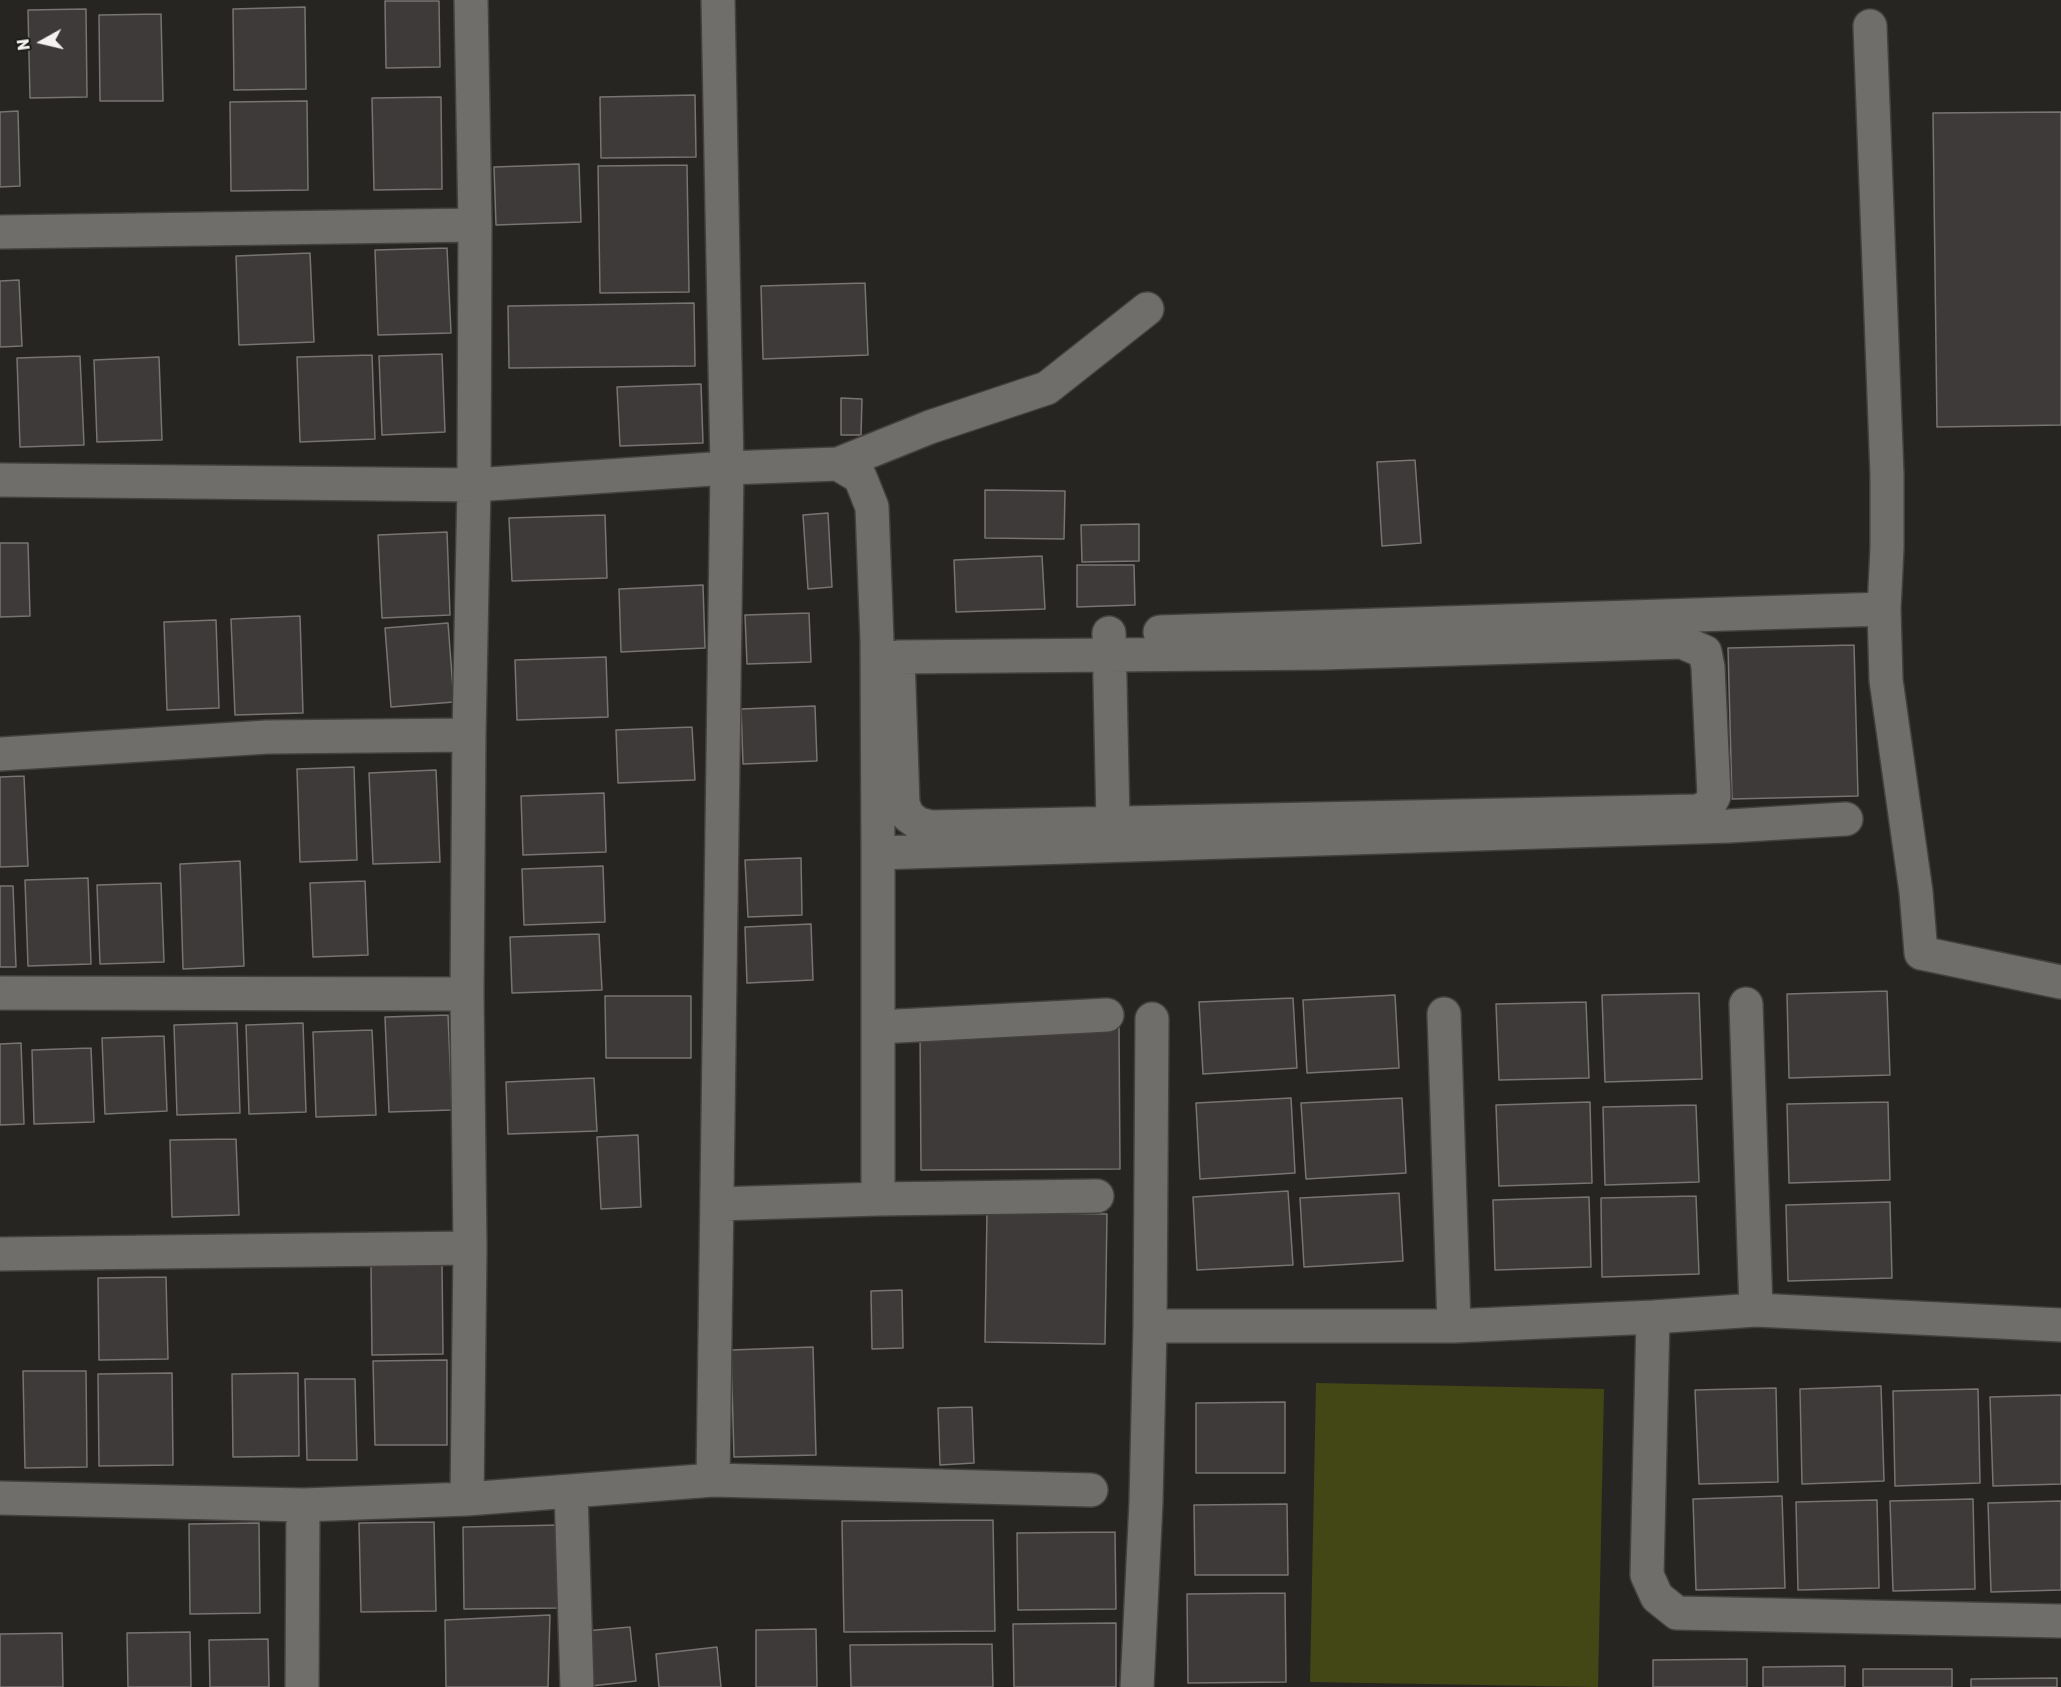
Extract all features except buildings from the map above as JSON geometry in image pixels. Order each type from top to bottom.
[{"type":"street","points":[[467,1499],[471,1248],[467,994],[475,225],[471,0]]},
{"type":"street","points":[[713,1480],[727,468],[718,0]]},
{"type":"street","points":[[1870,26],[1887,475],[1884,609],[1886,680],[1916,892],[1921,953],[2061,982]]},
{"type":"street","points":[[0,232],[475,225]]},
{"type":"street","points":[[0,480],[474,485],[727,468],[838,464],[930,427],[1047,388],[1147,309]]},
{"type":"street","points":[[838,464],[860,477],[872,507],[891,646],[903,804],[908,816],[919,824],[931,827],[1697,811],[1708,807],[1714,796],[1708,667],[1705,652],[1682,642],[1323,640],[891,646]]},
{"type":"street","points":[[1323,640],[1884,609]]},
{"type":"street","points":[[1109,644],[1113,823]]},
{"type":"street","points":[[878,1199],[878,853],[891,646]]},
{"type":"street","points":[[0,754],[267,737],[469,735]]},
{"type":"street","points":[[878,853],[1705,826],[1846,819]]},
{"type":"street","points":[[0,993],[467,994]]},
{"type":"street","points":[[1746,1004],[1756,1310]]},
{"type":"street","points":[[1444,1014],[1454,1326]]},
{"type":"street","points":[[879,1027],[1107,1015]]},
{"type":"street","points":[[1137,1687],[1146,1502],[1150,1326],[1152,1019]]},
{"type":"street","points":[[717,1204],[1097,1196]]},
{"type":"street","points":[[0,1254],[471,1248]]},
{"type":"street","points":[[1150,1326],[1454,1326],[1756,1310],[2061,1325]]},
{"type":"street","points":[[1653,1317],[1647,1575],[1657,1597],[1677,1613],[2061,1621]]},
{"type":"street","points":[[0,1498],[303,1505],[467,1499],[713,1480],[1091,1490]]},
{"type":"street","points":[[571,1491],[577,1687]]},
{"type":"street","points":[[302,1687],[303,1505]]},
{"type":"green space","points":[[1316,1383],[1604,1389],[1598,1687],[1310,1682]]}]
